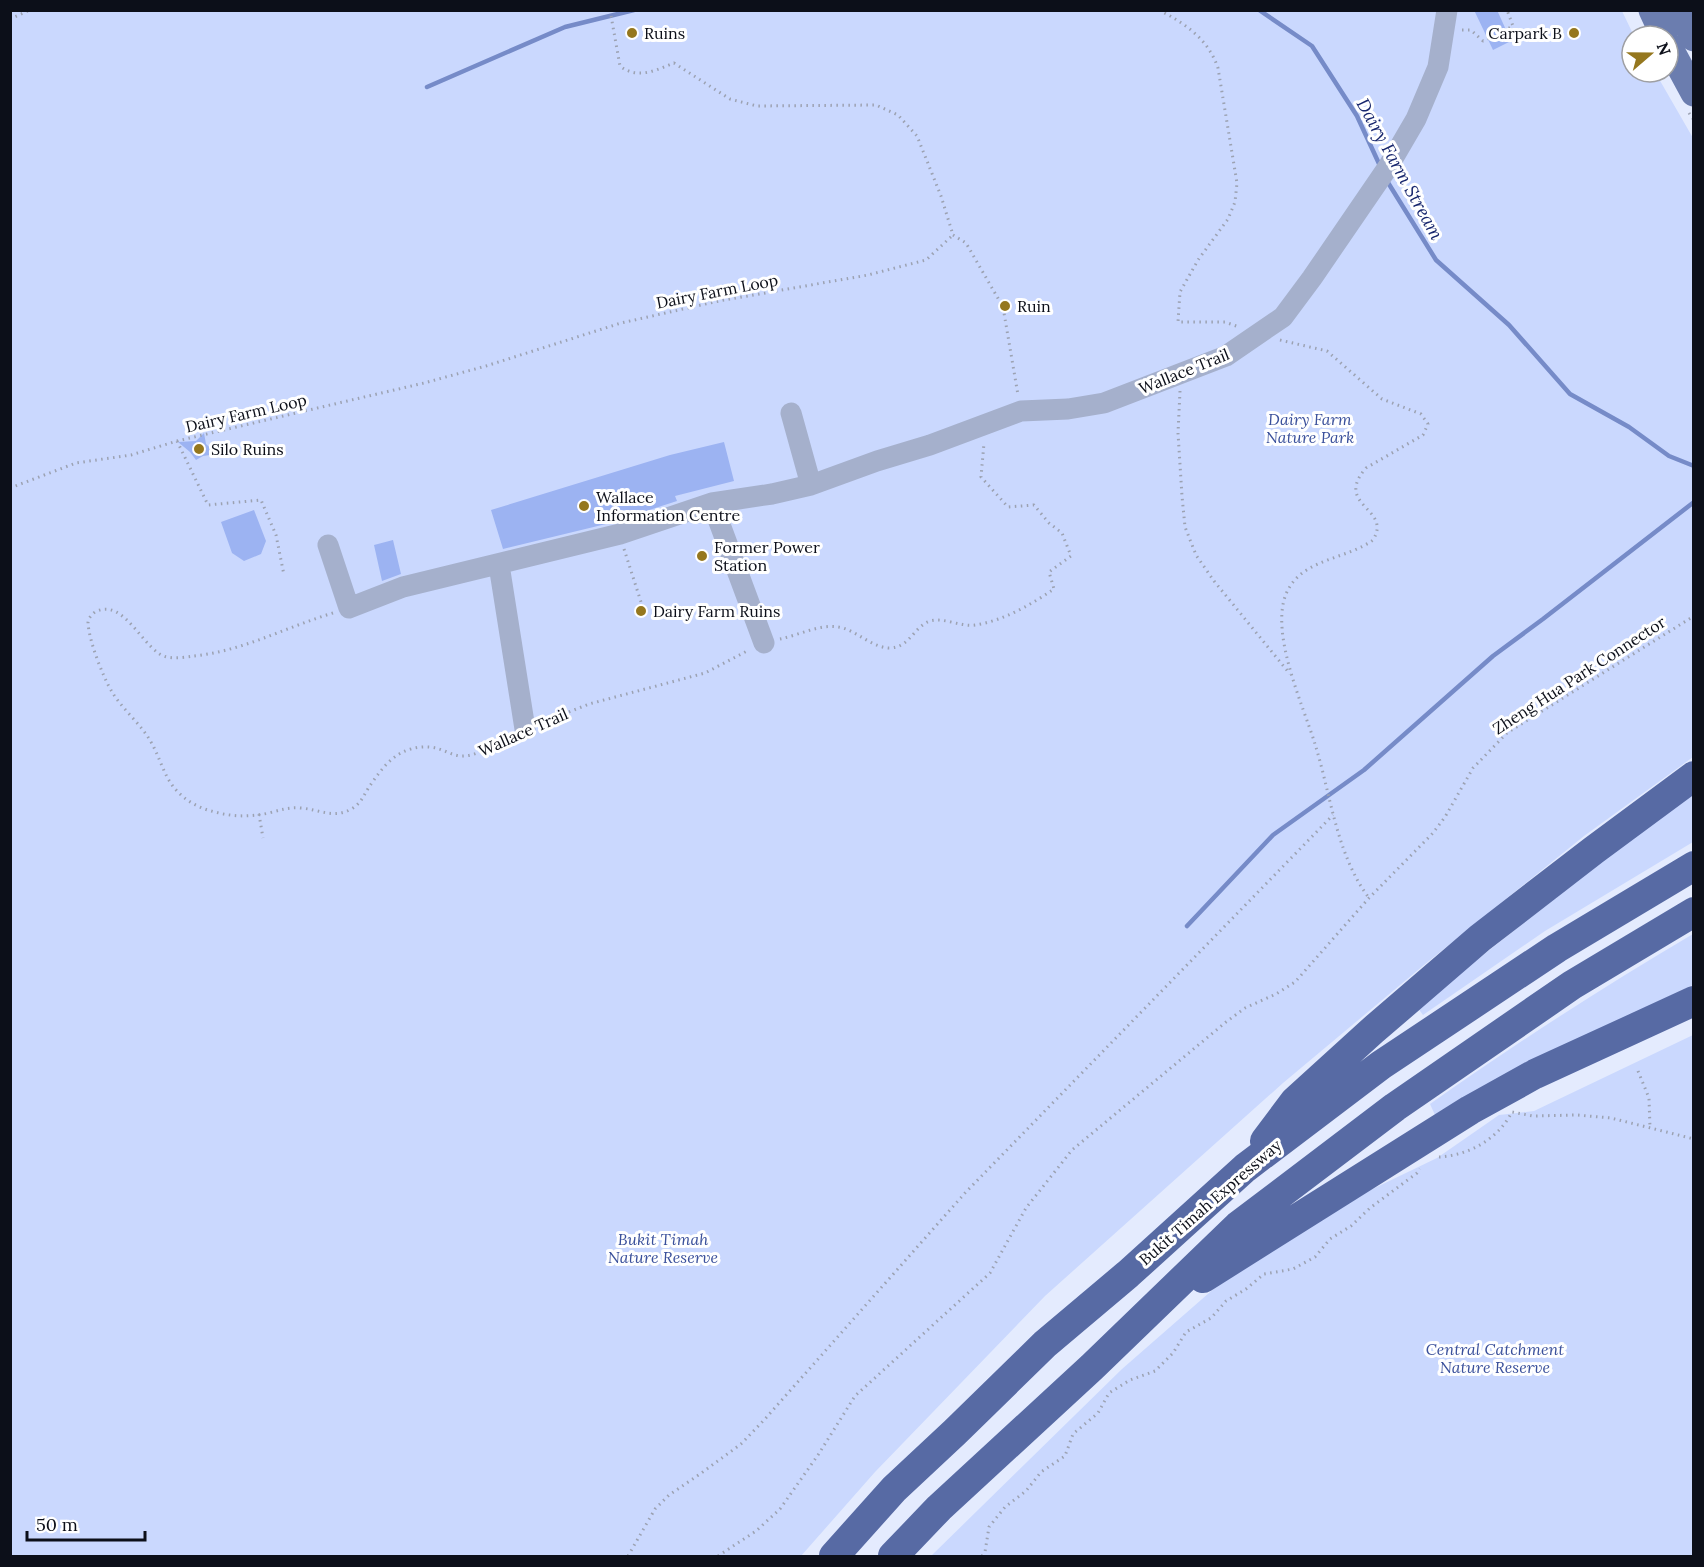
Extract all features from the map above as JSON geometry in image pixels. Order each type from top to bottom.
[{"type":"highway","points":[[1245,1168],[1295,1101],[1372,1031],[1480,938],[1694,776]]},
{"type":"highway","name":"Bukit Timah Expressway","points":[[834,1557],[894,1489],[1045,1344],[1128,1274],[1245,1168],[1381,1065],[1557,948],[1694,866]]},
{"type":"highway","points":[[893,1557],[939,1508],[1152,1310],[1238,1226],[1395,1107],[1572,985],[1694,912]]},
{"type":"highway","points":[[1152,1310],[1470,1110],[1535,1074],[1694,1001]]},
{"type":"main road","points":[[1652,10],[1658,24]]},
{"type":"main road","points":[[1680,10],[1694,38]]},
{"type":"main road","points":[[1680,67],[1694,93]]},
{"type":"lane","name":"Wallace Trail","points":[[349,608],[403,587],[620,534],[712,503],[772,494],[810,485],[930,445],[1021,411],[1068,409],[1104,403],[1226,356],[1283,317],[1384,173],[1420,108],[1438,67],[1446,20]]},
{"type":"lane","points":[[791,412],[810,485]]},
{"type":"lane","points":[[712,503],[764,643]]},
{"type":"lane","points":[[328,545],[349,608]]},
{"type":"lane","points":[[499,565],[525,729]]},
{"type":"path","points":[[10,19],[30,10]]},
{"type":"path","points":[[610,10],[620,66],[626,71],[650,73],[674,63],[730,99],[758,106],[876,105],[898,115],[917,136],[941,196],[953,235],[966,243],[1003,307],[1021,411]]},
{"type":"path","points":[[1159,10],[1179,21],[1204,40],[1213,53],[1218,68],[1237,183],[1235,202],[1228,219],[1198,260],[1180,292],[1178,322],[1225,322],[1260,334],[1327,351],[1382,399],[1421,414],[1428,424],[1423,435],[1366,468],[1360,475],[1356,491],[1358,500],[1377,522],[1378,528],[1373,540],[1335,558],[1315,564],[1298,576],[1286,594],[1283,612],[1283,630],[1291,675],[1315,744],[1333,815],[1357,882],[1369,898]]},
{"type":"path","points":[[1446,20],[1471,30],[1483,41],[1513,26],[1507,10]]},
{"type":"path","name":"Dairy Farm Loop","points":[[10,488],[76,463],[131,455],[177,441],[476,369],[621,323],[719,302],[868,275],[926,260],[953,235]]},
{"type":"path","points":[[1180,374],[1178,433],[1185,526],[1196,555],[1214,581],[1291,675]]},
{"type":"path","name":"Wallace Trail","points":[[349,608],[301,622],[232,649],[212,654],[175,658],[159,654],[140,633],[114,612],[102,610],[92,614],[88,620],[97,659],[112,692],[151,742],[167,777],[180,794],[196,806],[216,813],[242,817],[285,808],[302,808],[331,815],[343,813],[354,808],[362,800],[388,762],[403,752],[420,747],[438,748],[449,754],[461,756],[474,754],[525,729],[589,704],[705,673],[764,643],[830,626],[843,628],[881,647],[891,648],[910,640],[921,626],[928,622],[936,620],[975,625],[1027,607],[1054,589],[1049,572],[1071,556],[1062,533],[1049,523],[1034,505],[1008,507],[981,477],[985,450],[983,424]]},
{"type":"path","points":[[177,441],[208,505],[261,500],[276,535],[284,575]]},
{"type":"path","points":[[620,534],[641,602]]},
{"type":"path","name":"Zheng Hua Park Connector","points":[[718,1557],[756,1531],[780,1509],[818,1455],[855,1395],[990,1273],[1026,1208],[1072,1150],[1226,1022],[1245,1008],[1276,994],[1295,982],[1369,898],[1432,833],[1445,817],[1473,768],[1507,733],[1694,616]]},
{"type":"path","points":[[259,814],[263,838]]},
{"type":"path","points":[[628,1557],[655,1509],[669,1495],[741,1444],[965,1193],[1333,815]]},
{"type":"path","points":[[1638,1071],[1648,1098],[1650,1128]]},
{"type":"path","points":[[1437,1157],[1456,1156],[1480,1144],[1498,1132],[1512,1112],[1533,1116],[1576,1115],[1611,1118],[1694,1139]]},
{"type":"path","points":[[982,1557],[989,1527],[1005,1507],[1026,1491],[1041,1472],[1065,1456],[1073,1434],[1098,1413],[1109,1394],[1130,1380],[1155,1371],[1173,1353],[1186,1332],[1211,1318],[1226,1301],[1246,1289],[1264,1274],[1293,1269],[1315,1257],[1330,1239],[1351,1226],[1370,1208],[1417,1173],[1422,1166]]},
{"type":"green space","points":[[11,11],[1622,11],[1628,24],[1620,24],[1620,84],[1662,84],[1693,138],[1693,757],[1584,836],[1424,965],[1283,1083],[1045,1296],[875,1472],[801,1556],[11,1556]]},
{"type":"green space","points":[[1693,790],[1693,842],[1545,931],[1423,1015],[1417,1007]]},
{"type":"green space","points":[[1693,934],[1693,985],[1435,1115],[1430,1104],[1560,1016]]},
{"type":"green space","name":"Central Catchment Nature Reserve","points":[[1693,1035],[1693,1556],[931,1556],[1122,1369],[1233,1272],[1302,1223],[1437,1158],[1499,1115],[1534,1111]]},
{"type":"building","points":[[1474,10],[1497,10],[1511,41],[1493,50]]},
{"type":"building","name":"Silo Ruins","points":[[204,433],[206,444],[217,454],[203,456],[196,460],[178,442],[196,441]]},
{"type":"building","name":"Wallace Information Centre","points":[[724,442],[734,481],[675,496],[677,501],[606,524],[503,549],[491,510],[670,455]]},
{"type":"building","points":[[254,510],[266,541],[261,554],[244,561],[232,553],[221,522]]},
{"type":"building","points":[[393,540],[401,574],[382,581],[374,545]]},
{"type":"waterway","name":"Dairy Farm Stream","points":[[427,87],[565,27],[634,10]]},
{"type":"waterway","name":"Dairy Farm Stream","points":[[1259,10],[1312,46],[1357,116],[1381,168]]},
{"type":"waterway","name":"Dairy Farm Stream","points":[[1387,181],[1436,260],[1509,325],[1570,394],[1629,427],[1669,456],[1694,466]]},
{"type":"waterway","points":[[1187,926],[1273,835],[1364,770],[1493,656],[1694,502]]},
{"type":"place","name":"Ruins","points":[[632,33]]},
{"type":"place","name":"Carpark B","points":[[1574,33]]},
{"type":"place","name":"Ruin","points":[[1005,306]]},
{"type":"place","name":"Silo Ruins","points":[[199,449]]},
{"type":"place","name":"Wallace Information Centre","points":[[584,506]]},
{"type":"place","name":"Former Power Station","points":[[702,556]]},
{"type":"place","name":"Dairy Farm Ruins","points":[[641,611]]},
{"type":"park label","name":"Dairy Farm Nature Park","points":[[1310,428]]},
{"type":"park label","name":"Bukit Timah Nature Reserve","points":[[663,1248]]}]
